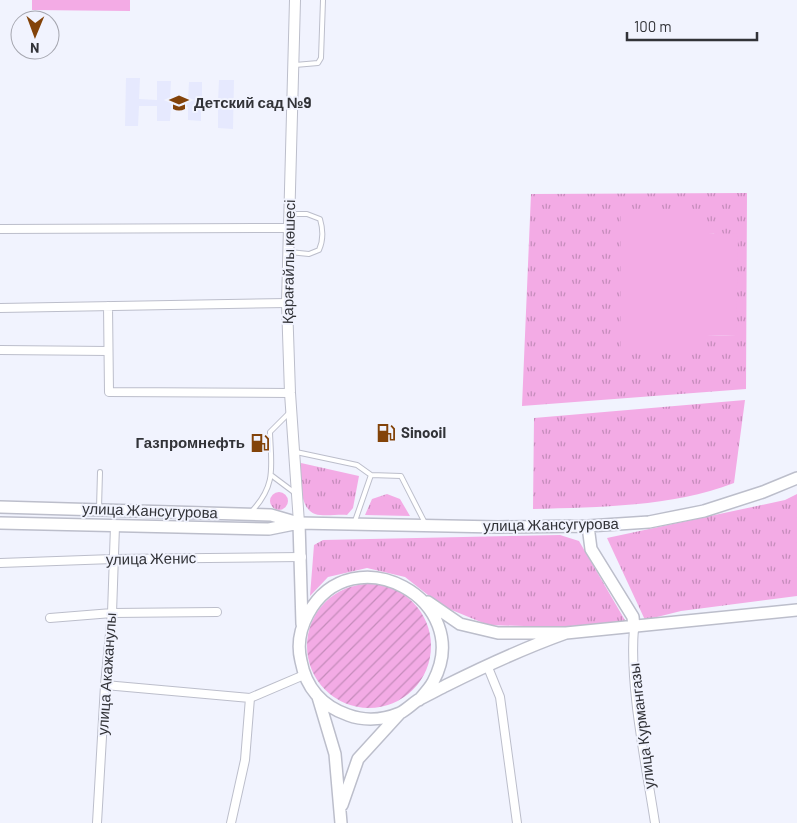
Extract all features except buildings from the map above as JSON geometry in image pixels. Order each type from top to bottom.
[{"type":"main road","name":"улица Жансугурова","points":[[0,523],[268,529],[299,523],[426,526],[588,526],[649,522],[704,511],[763,492],[797,478]]},
{"type":"main road","name":"улица Жансугурова","points":[[0,507],[271,515],[299,523]]},
{"type":"main road","points":[[103,510],[111,526]]},
{"type":"main road","points":[[299,523],[302,557],[302,626],[298,650],[304,675],[318,697],[335,754],[340,823]]},
{"type":"main road","points":[[588,526],[591,549],[633,617],[634,628]]},
{"type":"main road","points":[[302,626],[314,604],[332,588],[354,578],[378,577],[402,584],[460,624],[498,633],[566,633],[634,628],[797,610]]},
{"type":"main road","points":[[419,700],[433,682],[441,653],[441,638],[434,617],[422,598]]},
{"type":"main road","points":[[340,809],[358,759],[400,713],[419,700],[487,665],[566,633]]},
{"type":"main road","points":[[318,697],[336,710],[356,718],[379,719],[400,713]]},
{"type":"street","name":"Қарағайлы көшесі","points":[[295,0],[288,303],[290,393],[299,523]]},
{"type":"street","points":[[0,229],[290,228]]},
{"type":"street","points":[[0,308],[288,303]]},
{"type":"street","points":[[108,306],[109,392],[290,393]]},
{"type":"street","points":[[0,350],[108,351]]},
{"type":"street","name":"улица Акажанулы","points":[[97,823],[105,685],[112,612],[113,559],[111,526]]},
{"type":"street","name":"улица Женис","points":[[0,562],[302,557]]},
{"type":"street","points":[[50,618],[112,612],[217,612]]},
{"type":"street","name":"улица Курмангазы","points":[[634,628],[633,644],[639,710],[655,823]]},
{"type":"street","points":[[487,665],[500,697],[517,823]]},
{"type":"street","points":[[105,685],[250,698],[304,675]]},
{"type":"street","points":[[231,823],[244,760],[250,698]]},
{"type":"lane","points":[[293,65],[318,64],[321,58],[324,0]]},
{"type":"lane","points":[[289,214],[315,216],[320,219],[322,226],[322,244],[319,250],[309,254],[289,252]]},
{"type":"lane","points":[[249,514],[265,497],[271,475],[270,432],[280,419],[291,412]]},
{"type":"lane","points":[[294,452],[358,464],[371,475],[402,476],[426,526]]},
{"type":"lane","points":[[100,472],[103,510]]},
{"type":"lane","points":[[271,475],[280,484],[297,495]]},
{"type":"lane","points":[[354,524],[371,475]]},
{"type":"shaded area","name":"Детский сад №9","points":[[126,78],[140,78],[139,99],[157,100],[157,81],[171,81],[170,99],[188,100],[189,82],[202,82],[202,100],[218,101],[219,80],[234,80],[233,129],[218,128],[218,108],[201,107],[201,121],[188,120],[188,107],[171,106],[170,121],[157,121],[157,106],[139,106],[138,126],[125,126]]},
{"type":"green space","points":[[32,0],[130,0],[130,11],[32,10]]},
{"type":"green space","points":[[747,193],[746,389],[522,406],[531,194]],"holes":[[[707,215],[707,234],[714,233],[736,335],[706,336]]]},
{"type":"green space","points":[[621,215],[707,215],[707,233],[738,234],[736,335],[707,336],[706,351],[621,351]]},
{"type":"green space","points":[[745,400],[734,483],[710,491],[660,501],[609,506],[533,509],[534,418]]},
{"type":"green space","points":[[301,463],[359,476],[353,508],[347,515],[319,515],[310,511],[303,499]]},
{"type":"green space","points":[[279,492],[285,495],[288,501],[285,507],[279,510],[273,507],[270,501],[273,495]]},
{"type":"green space","points":[[387,494],[400,499],[410,516],[365,515],[372,499]]},
{"type":"green space","points":[[797,494],[797,596],[681,611],[645,620],[607,538],[785,500]]},
{"type":"green space","points":[[560,535],[579,541],[626,622],[557,627],[488,625],[442,606],[405,577],[367,568],[328,577],[310,596],[314,545],[323,540]]},
{"type":"green space","points":[[369,584],[393,589],[413,602],[426,622],[431,646],[426,670],[413,690],[393,703],[369,708],[345,703],[325,690],[312,670],[307,646],[312,622],[325,602],[345,589]]},
{"type":"place","name":"Детский сад №9","points":[[179,103]]},
{"type":"place","name":"Sinooil","points":[[386,433]]},
{"type":"place","name":"Газпромнефть","points":[[260,443]]}]
